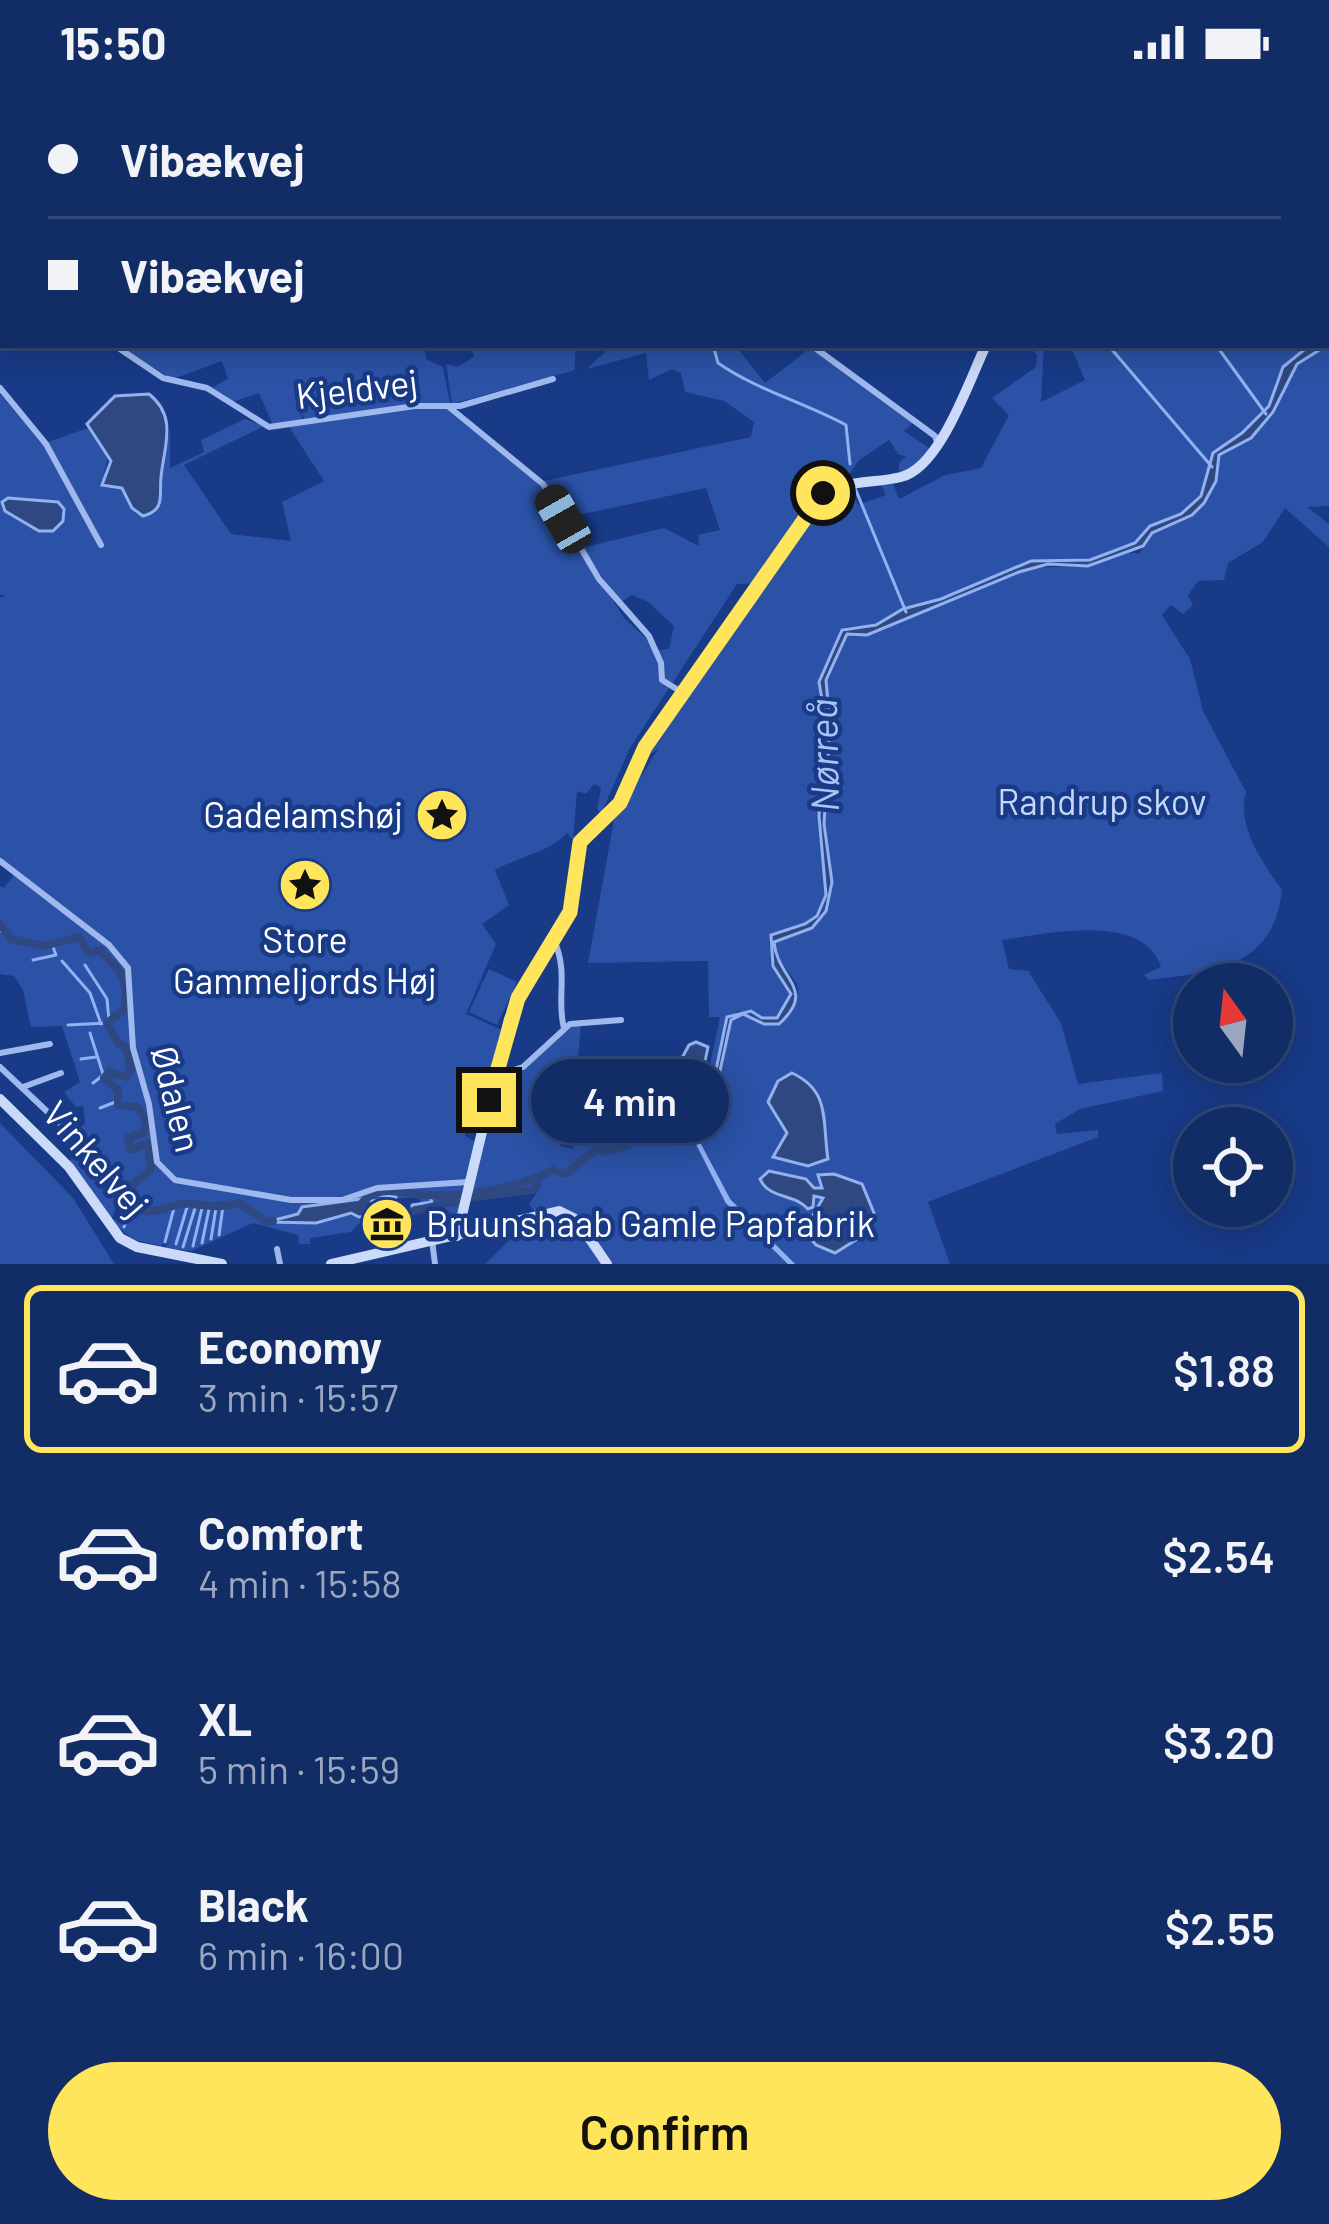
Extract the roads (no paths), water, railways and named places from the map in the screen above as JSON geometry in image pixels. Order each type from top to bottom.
[{"type":"street","name":"Kjeldvej","points":[[118,348],[152,373],[207,388],[269,427],[415,406],[449,406],[553,379]]},
{"type":"street","points":[[815,348],[939,438]]},
{"type":"street","points":[[457,1236],[518,998],[570,912],[580,842],[620,803],[645,747],[823,493],[914,473],[939,438],[984,348]]},
{"type":"street","points":[[0,388],[46,444],[101,545]]},
{"type":"street","points":[[449,406],[543,484],[599,579],[649,636],[661,663],[662,680],[683,693]]},
{"type":"street","name":"Ødalen","points":[[0,862],[124,962],[132,983],[133,1048],[149,1104],[158,1166],[175,1180],[291,1201],[342,1200],[377,1188],[412,1189],[436,1181],[466,1190]]},
{"type":"street","points":[[554,940],[566,991],[560,1015],[564,1028]]},
{"type":"street","points":[[495,1075],[524,1067],[575,1022],[621,1020]]},
{"type":"street","points":[[0,1053],[50,1045]]},
{"type":"street","points":[[0,1066],[72,1135]]},
{"type":"street","points":[[23,1088],[61,1073]]},
{"type":"street","name":"Vinkelvej","points":[[0,1099],[69,1167],[120,1238],[136,1246],[222,1264]]},
{"type":"street","points":[[331,1264],[566,1212],[577,1220],[607,1264]]},
{"type":"street","points":[[431,1240],[435,1264]]},
{"type":"street","points":[[277,1249],[280,1264]]},
{"type":"water","name":"Nørreå","points":[[1306,348],[1323,348],[1297,364],[1273,412],[1251,438],[1219,455],[1216,481],[1204,503],[1192,515],[1152,533],[1143,546],[1088,566],[1048,564],[1019,572],[867,635],[847,634],[826,680],[830,725],[824,824],[832,882],[826,911],[812,928],[774,942],[795,1002],[779,1024],[764,1024],[743,1014],[731,1020],[708,1126],[696,1138],[729,1200],[790,1264],[727,1202],[693,1135],[705,1123],[727,1017],[751,1011],[762,1018],[777,1018],[791,994],[773,966],[771,935],[817,916],[826,895],[819,816],[825,717],[819,682],[842,630],[876,625],[903,609],[941,599],[1031,561],[1090,560],[1135,543],[1150,526],[1181,514],[1201,496],[1213,453],[1269,406],[1283,367]]},
{"type":"water","points":[[149,394],[164,412],[167,432],[160,501],[143,516],[132,508],[122,488],[102,485],[111,461],[87,424],[115,396]]},
{"type":"water","points":[[8,498],[58,502],[64,509],[63,521],[53,531],[39,531],[5,511],[2,502]]},
{"type":"water","points":[[696,1042],[708,1047],[696,1104],[619,1113],[621,1104],[669,1082],[689,1045]]},
{"type":"water","points":[[792,1073],[813,1089],[822,1109],[828,1159],[808,1166],[773,1157],[787,1133],[768,1102],[778,1081]]},
{"type":"water","points":[[769,1171],[806,1179],[814,1188],[822,1188],[818,1175],[834,1174],[862,1184],[874,1213],[867,1233],[835,1253],[816,1245],[804,1231],[823,1198],[814,1196],[813,1207],[808,1209],[776,1194],[760,1179]]},
{"type":"water","points":[[361,1199],[383,1202],[397,1215],[359,1217],[351,1213],[316,1223],[267,1222],[298,1214],[302,1207]]},
{"type":"waterway","points":[[714,348],[718,363],[733,372],[846,425],[850,464]]},
{"type":"waterway","points":[[1111,348],[1212,467]]},
{"type":"waterway","points":[[1218,348],[1266,414]]},
{"type":"waterway","points":[[855,488],[906,612]]},
{"type":"waterway","points":[[0,924],[11,939],[44,946],[79,937],[89,953],[100,950],[122,975],[125,1009],[107,1023],[119,1044],[126,1047],[131,1069],[126,1077],[109,1072],[104,1078],[118,1090],[118,1105],[137,1107],[147,1121],[143,1133],[128,1138],[131,1150],[148,1143],[151,1169],[121,1196],[125,1205],[153,1211],[183,1204],[239,1203],[267,1222],[273,1221]]},
{"type":"waterway","points":[[0,931],[3,928]]},
{"type":"waterway","points":[[33,960],[56,955],[52,944]]},
{"type":"waterway","points":[[62,961],[90,993],[101,1024]]},
{"type":"waterway","points":[[85,965],[107,999],[109,1020]]},
{"type":"waterway","points":[[68,1025],[107,1023]]},
{"type":"waterway","points":[[90,1033],[103,1074]]},
{"type":"waterway","points":[[81,1059],[96,1057]]},
{"type":"waterway","points":[[93,1083],[106,1073]]},
{"type":"waterway","points":[[100,1108],[118,1101]]},
{"type":"waterway","points":[[558,1172],[565,1174],[598,1148],[604,1152],[628,1145],[622,1127],[647,1118],[672,1122],[672,1130],[683,1137],[687,1129],[695,1136]]},
{"type":"waterway","points":[[412,1194],[485,1191],[553,1170]]},
{"type":"waterway","points":[[410,1212],[533,1190],[538,1182]]},
{"type":"waterway","points":[[359,1207],[380,1192],[409,1193]]},
{"type":"waterway","points":[[370,1194],[396,1197],[388,1210]]},
{"type":"waterway","points":[[412,1211],[412,1205],[432,1202],[429,1195]]},
{"type":"waterway","points":[[176,1244],[188,1204]]},
{"type":"waterway","points":[[183,1247],[196,1205]]},
{"type":"waterway","points":[[219,1235],[223,1206]]},
{"type":"waterway","points":[[165,1242],[174,1208]]},
{"type":"waterway","points":[[193,1246],[202,1208]]},
{"type":"waterway","points":[[211,1239],[216,1208]]},
{"type":"waterway","points":[[124,1227],[130,1209]]},
{"type":"waterway","points":[[202,1243],[209,1209]]},
{"type":"place","name":"Gadelamshøj","points":[[442,815]]},
{"type":"place","name":"Store Gammeljords Høj","points":[[305,885]]},
{"type":"place","name":"Bruunshaab Gamle Papfabrik","points":[[387,1224]]},
{"type":"park label","name":"Randrup skov","points":[[1102,802]]}]
